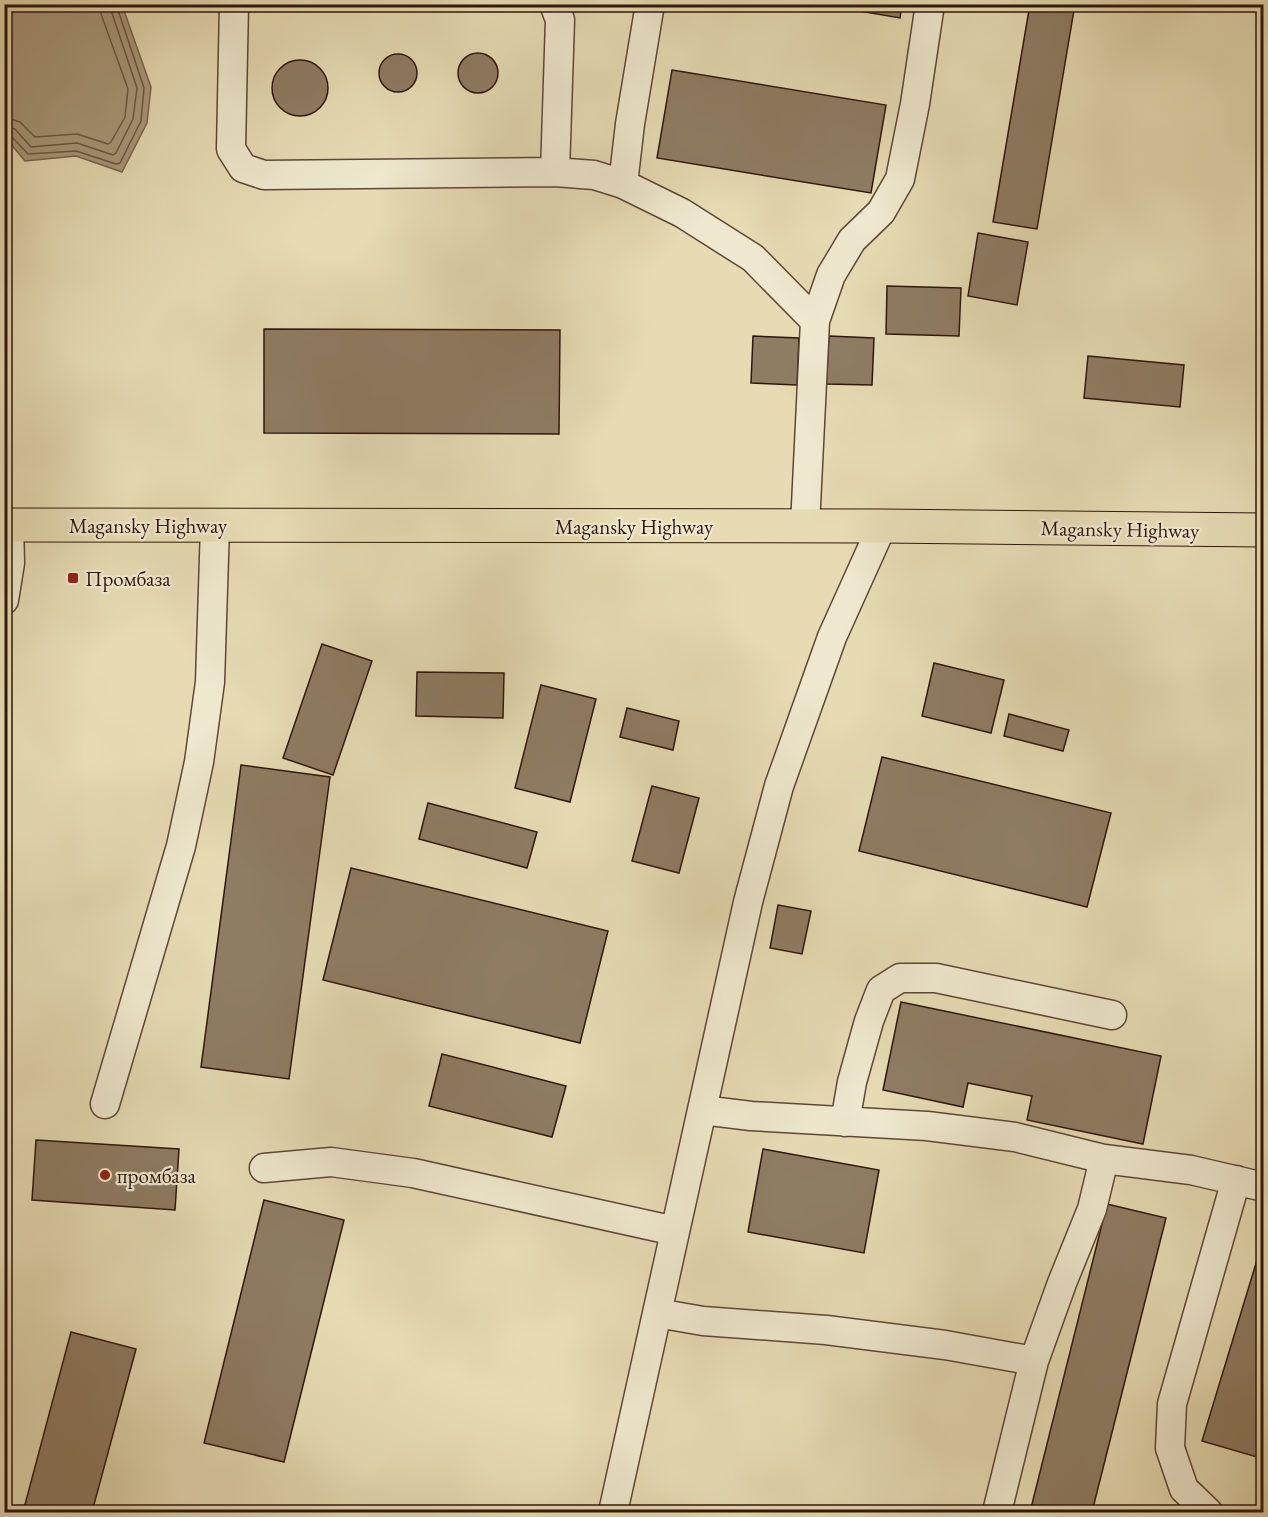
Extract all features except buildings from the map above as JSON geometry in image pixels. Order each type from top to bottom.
[{"type":"main road","name":"Magansky Highway","points":[[7,525],[882,526],[1263,530]]},
{"type":"lane","points":[[234,4],[231,148],[243,168],[264,175],[555,172],[594,175],[623,184],[682,213],[753,258],[815,321]]},
{"type":"lane","points":[[554,4],[560,20],[555,172]]},
{"type":"lane","points":[[623,184],[630,124],[651,4]]},
{"type":"lane","points":[[805,526],[815,321],[831,275],[852,240],[881,212],[900,179],[915,104],[930,4]]},
{"type":"lane","points":[[4,600],[10,562],[7,525]]},
{"type":"lane","points":[[105,1104],[182,846],[199,762],[210,682],[215,526]]},
{"type":"lane","points":[[613,1512],[748,902],[779,786],[832,638],[882,526]]},
{"type":"lane","points":[[845,1122],[852,1082],[868,1021],[881,990],[900,978],[936,978],[1112,1015]]},
{"type":"lane","points":[[702,1110],[751,1116],[927,1126],[1015,1137],[1104,1159],[1191,1170],[1250,1184],[1172,1404],[1170,1448],[1184,1489],[1208,1512]]},
{"type":"lane","points":[[997,1512],[1034,1361],[1092,1209],[1104,1159]]},
{"type":"lane","points":[[264,1168],[331,1162],[413,1173],[675,1231]]},
{"type":"lane","points":[[657,1313],[703,1321],[826,1330],[945,1345],[1034,1361]]},
{"type":"water","points":[[4,5],[122,5],[151,87],[147,123],[122,172],[76,156],[25,161],[5,137]]},
{"type":"place","name":"Промбаза","points":[[73,578]]},
{"type":"place","name":"промбаза","points":[[105,1175]]}]
